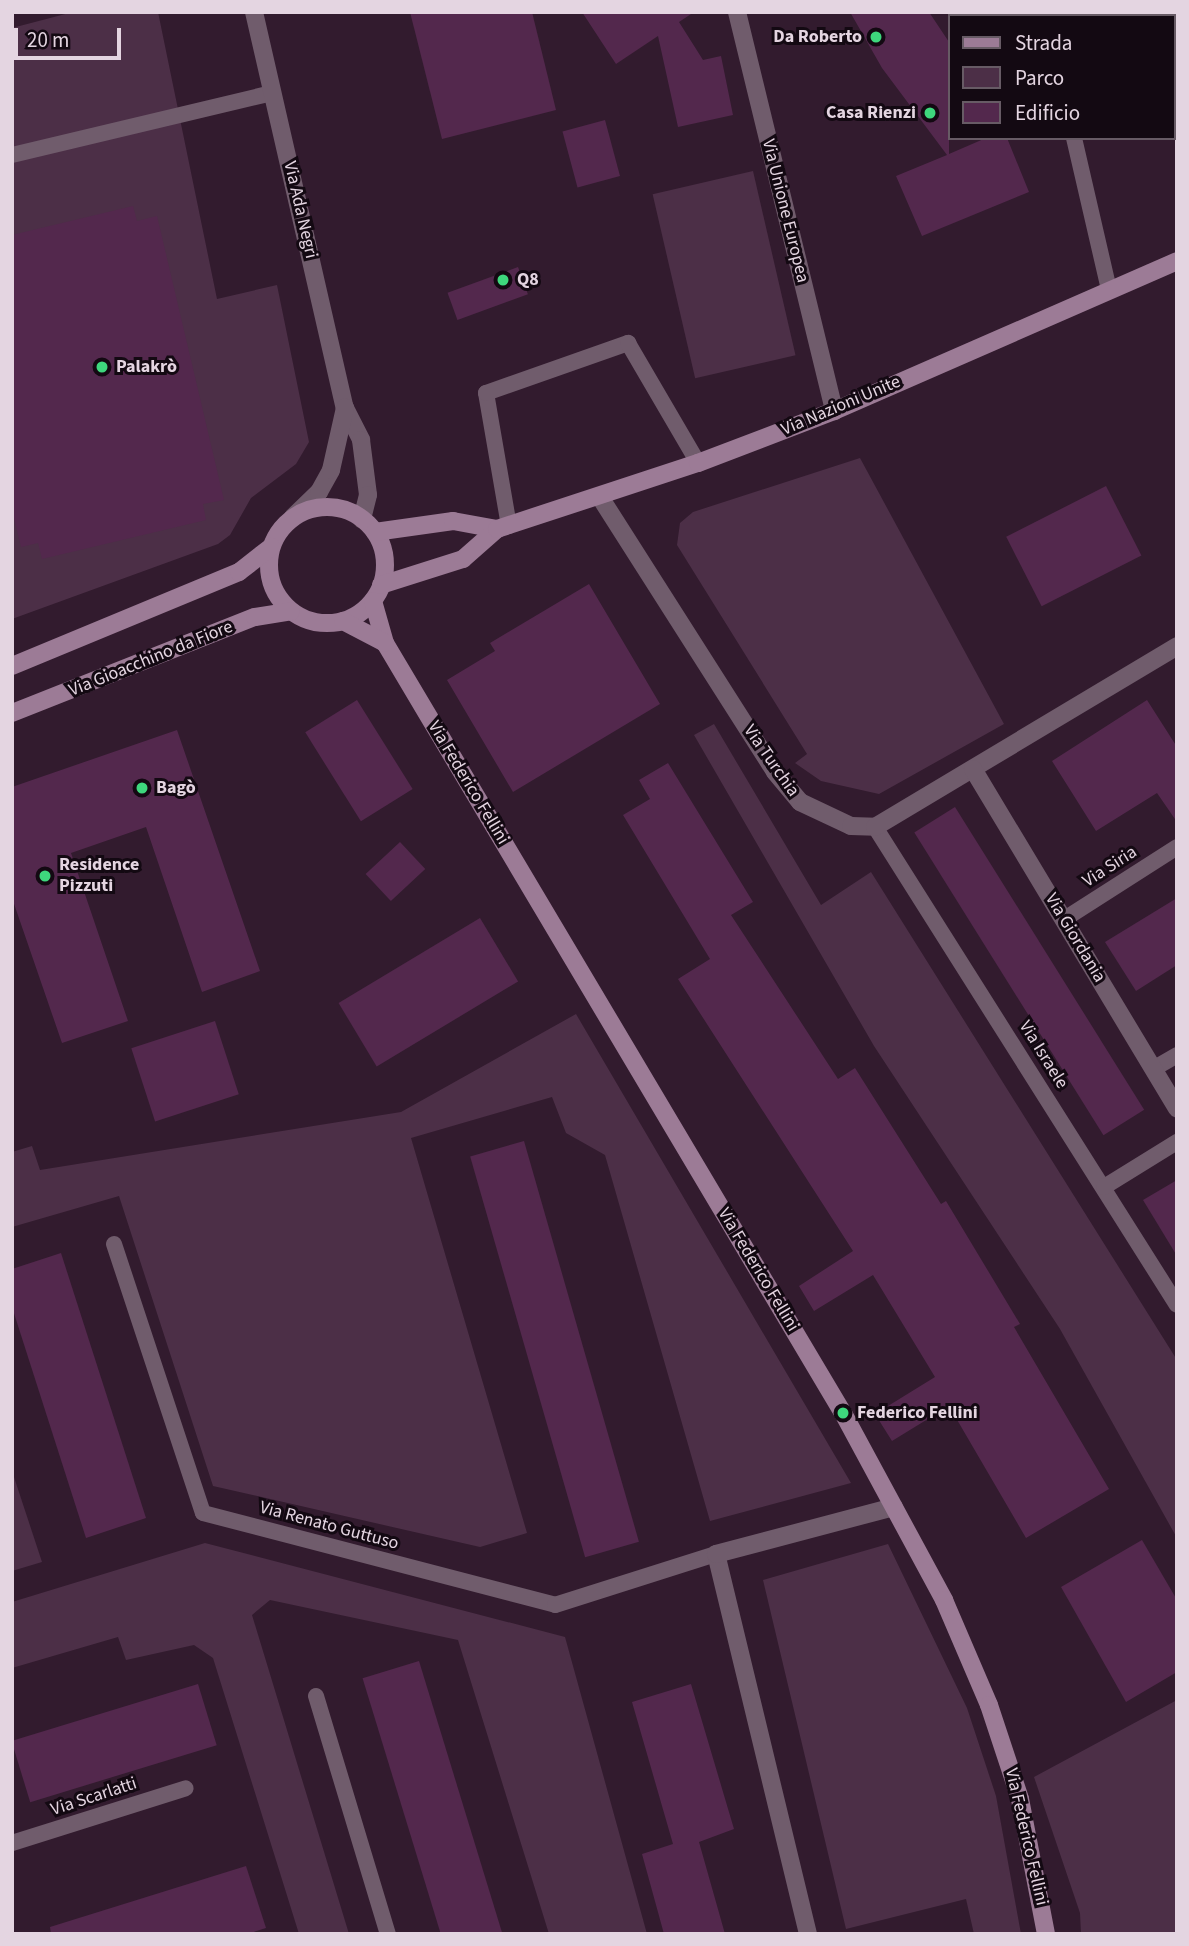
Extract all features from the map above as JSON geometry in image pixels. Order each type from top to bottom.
[{"type":"street","name":"Via Ada Negri","points":[[254,12],[345,408],[361,440],[367,469],[362,519]]},
{"type":"street","name":"Via Unione Europea","points":[[737,12],[834,411]]},
{"type":"street","name":"Via Nazioni Unite","points":[[381,585],[463,559],[503,528],[698,463],[834,411],[1177,261]]},
{"type":"street","name":"Via Ada Negri","points":[[293,517],[319,492],[331,470],[345,408]]},
{"type":"street","name":"Via Turchia","points":[[600,496],[783,782],[800,802],[831,820],[875,827]]},
{"type":"street","points":[[12,666],[239,572],[271,547],[293,517],[328,507],[362,519],[375,533],[383,549],[381,585],[373,601],[343,621],[325,623],[291,611],[272,582],[267,564],[271,547]]},
{"type":"street","name":"Via Nazioni Unite","points":[[375,533],[453,521],[503,528]]},
{"type":"street","name":"Via Federico Fellini","points":[[373,601],[385,643],[894,1507],[944,1601],[989,1705],[1020,1799],[1046,1934]]},
{"type":"street","name":"Via Gioacchino da Fiore","points":[[12,713],[255,617],[291,611]]},
{"type":"street","points":[[343,621],[385,643]]},
{"type":"street","points":[[875,827],[1177,646]]},
{"type":"street","name":"Via Giordania","points":[[974,769],[1177,1108]]},
{"type":"street","points":[[808,1934],[716,1554],[894,1507]]},
{"type":"lane","points":[[12,155],[273,93]]},
{"type":"lane","points":[[1074,140],[1109,290]]},
{"type":"lane","points":[[503,528],[486,393],[628,343],[698,463]]},
{"type":"lane","name":"Via Israele","points":[[875,827],[1177,1305]]},
{"type":"lane","name":"Via Siria","points":[[1063,920],[1177,847]]},
{"type":"lane","points":[[1153,1069],[1177,1055]]},
{"type":"lane","points":[[1104,1187],[1177,1142]]},
{"type":"lane","name":"Via Renato Guttuso","points":[[114,1244],[203,1513],[555,1605],[716,1554]]},
{"type":"lane","points":[[316,1696],[388,1934]]},
{"type":"lane","name":"Via Scarlatti","points":[[12,1843],[187,1788]]},
{"type":"green space","points":[[73,12],[158,12],[217,299],[277,285],[309,442],[296,464],[251,498],[230,535],[218,544],[12,619],[12,28]]},
{"type":"green space","points":[[753,171],[796,355],[695,378],[653,194]]},
{"type":"green space","points":[[860,458],[1004,724],[879,794],[821,781],[795,763],[807,754],[677,545],[680,523],[693,512]]},
{"type":"green space","points":[[714,724],[821,905],[871,872],[1177,1360],[1177,1538],[1060,1329],[874,1046],[694,735]]},
{"type":"green space","points":[[576,1014],[851,1483],[710,1521],[605,1155],[566,1133],[552,1097],[411,1138],[527,1533],[480,1547],[213,1486],[119,1196],[12,1227],[12,1152],[32,1146],[40,1170],[401,1112]]},
{"type":"green space","points":[[12,1471],[42,1562],[12,1571]]},
{"type":"green space","points":[[205,1543],[565,1637],[647,1934],[549,1934],[458,1640],[270,1600],[252,1615],[349,1934],[299,1934],[213,1658],[194,1645],[126,1660],[118,1637],[12,1668],[12,1602]]},
{"type":"green space","points":[[888,1544],[967,1708],[996,1796],[1021,1934],[974,1934],[966,1899],[846,1929],[763,1580]]},
{"type":"green space","points":[[1177,1700],[1177,1934],[1081,1934],[1080,1913],[1034,1777]]},
{"type":"building","points":[[410,12],[532,12],[556,110],[442,139]]},
{"type":"building","points":[[582,12],[694,12],[679,22],[703,60],[721,56],[733,115],[678,127],[658,36],[616,64]]},
{"type":"building","points":[[850,12],[929,12],[948,40],[949,154],[981,140],[1008,140],[1029,192],[922,236],[896,176],[947,155],[882,68]]},
{"type":"building","points":[[605,120],[620,176],[578,187],[562,131]]},
{"type":"building","name":"Palakrò","points":[[133,206],[137,221],[157,216],[224,500],[203,504],[206,520],[42,559],[38,543],[21,547],[12,510],[12,235]]},
{"type":"building","name":"Q8","points":[[518,267],[528,294],[457,320],[448,293]]},
{"type":"building","points":[[1106,486],[1141,555],[1042,606],[1006,537]]},
{"type":"building","points":[[589,584],[660,704],[513,792],[447,680],[495,651],[490,643]]},
{"type":"building","points":[[357,700],[413,789],[361,821],[305,732]]},
{"type":"building","points":[[1147,700],[1177,747],[1177,822],[1157,793],[1096,831],[1052,761]]},
{"type":"building","name":"Residence Pizzuti","points":[[177,730],[260,971],[202,992],[146,827],[71,853],[128,1021],[62,1043],[12,898],[12,787]]},
{"type":"building","points":[[668,763],[753,902],[731,915],[838,1079],[855,1068],[941,1204],[946,1201],[1020,1324],[1014,1327],[1109,1489],[1026,1538],[949,1406],[892,1441],[875,1414],[935,1377],[873,1275],[814,1311],[799,1286],[853,1251],[678,979],[710,959],[623,815],[650,799],[639,780]]},
{"type":"building","points":[[955,807],[1144,1110],[1103,1135],[914,832]]},
{"type":"building","points":[[400,842],[425,869],[391,901],[366,874]]},
{"type":"building","points":[[1177,898],[1177,965],[1136,991],[1105,942]]},
{"type":"building","points":[[480,918],[518,981],[377,1066],[339,1003]]},
{"type":"building","points":[[215,1021],[239,1094],[155,1121],[131,1048]]},
{"type":"building","points":[[524,1141],[639,1542],[585,1557],[470,1156]]},
{"type":"building","points":[[1177,1180],[1177,1256],[1143,1200]]},
{"type":"building","points":[[61,1253],[146,1518],[86,1538],[12,1307],[12,1269]]},
{"type":"building","points":[[1142,1540],[1177,1600],[1177,1672],[1126,1702],[1061,1587]]},
{"type":"building","points":[[419,1661],[502,1934],[441,1934],[363,1678]]},
{"type":"building","points":[[198,1684],[217,1745],[30,1802],[12,1741]]},
{"type":"building","points":[[691,1684],[734,1829],[699,1842],[725,1934],[664,1934],[642,1854],[673,1844],[632,1702]]},
{"type":"building","points":[[246,1866],[266,1928],[247,1934],[51,1934],[50,1927]]},
{"type":"place","name":"Da Roberto","points":[[876,37]]},
{"type":"place","name":"Casa Rienzi","points":[[930,113]]},
{"type":"place","name":"Q8","points":[[503,280]]},
{"type":"place","name":"Palakrò","points":[[102,367]]},
{"type":"place","name":"Bagò","points":[[142,788]]},
{"type":"place","name":"Residence Pizzuti","points":[[45,876]]},
{"type":"place","name":"Federico Fellini","points":[[843,1413]]}]
